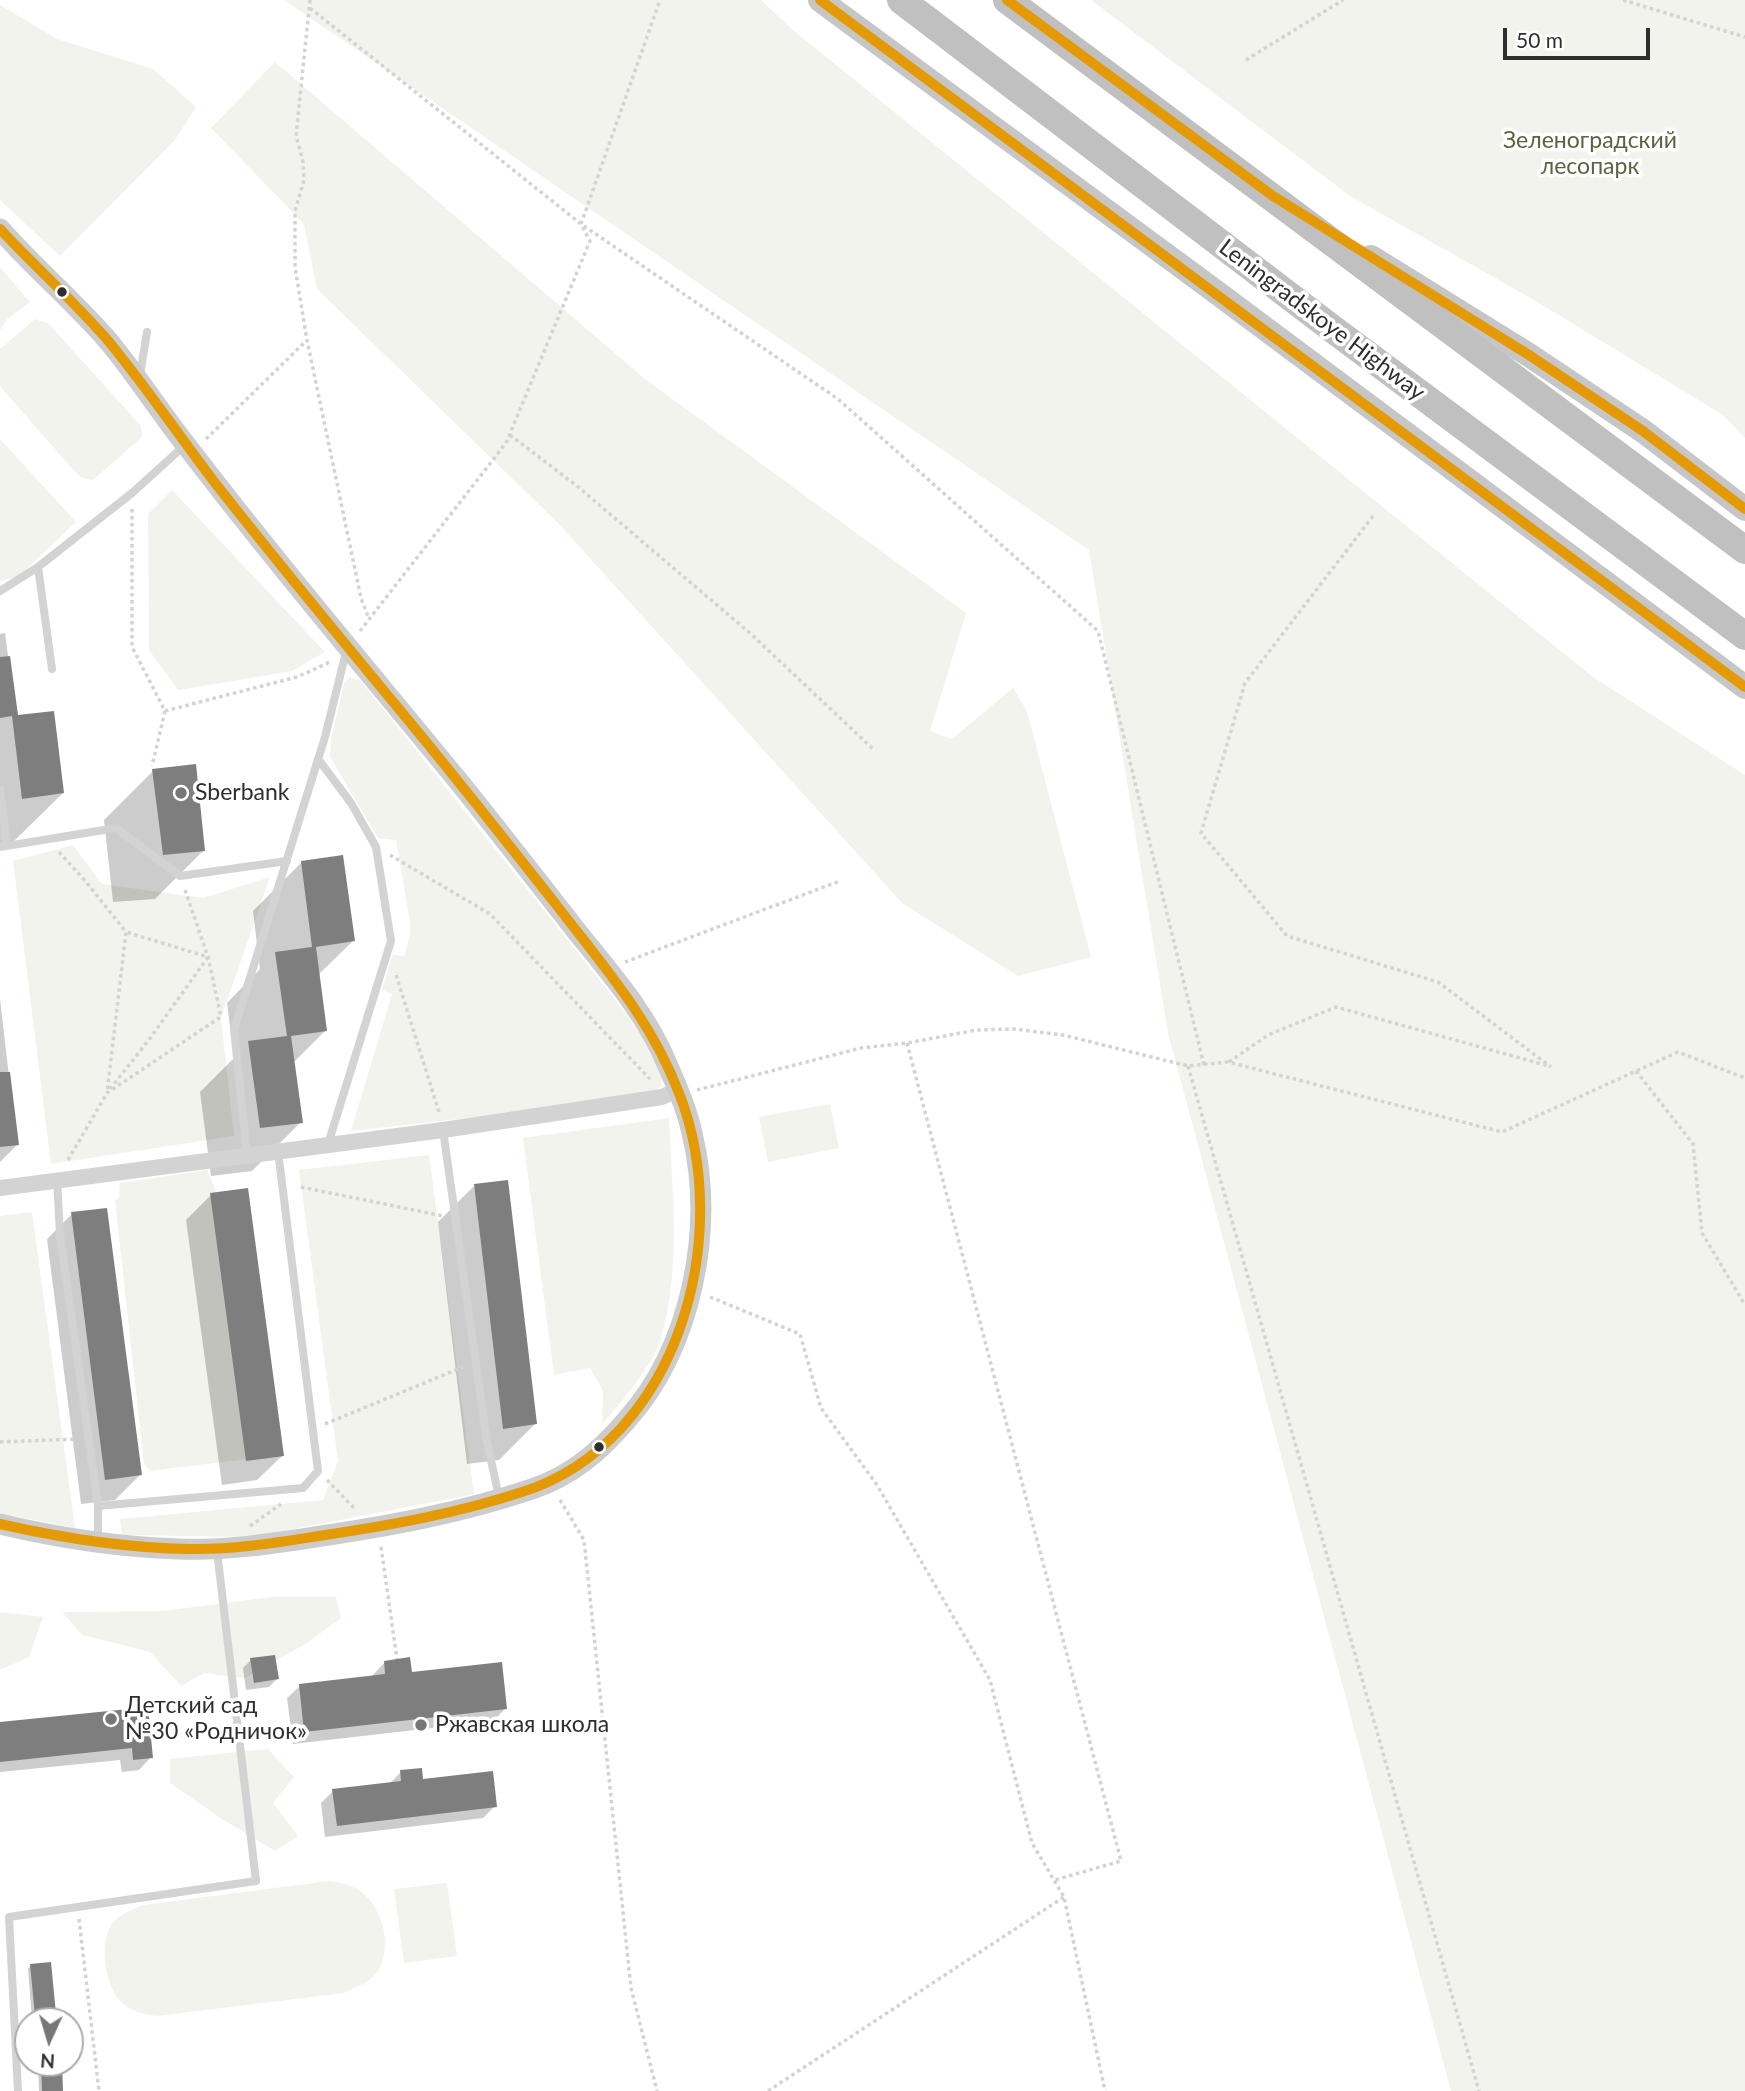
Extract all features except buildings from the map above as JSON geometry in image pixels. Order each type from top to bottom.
[{"type":"highway","name":"Leningradskoye Highway","points":[[901,0],[1334,330],[1745,636]]},
{"type":"highway","points":[[1007,0],[1745,550]]},
{"type":"main road","name":"Leningradskoye Highway","points":[[820,0],[1209,286],[1745,687]]},
{"type":"main road","points":[[1273,196],[1552,370],[1643,431],[1745,509]]},
{"type":"street","points":[[0,229],[108,341],[185,445],[607,969],[651,1031],[674,1097],[692,1132],[700,1190],[700,1221],[692,1290],[674,1348],[645,1400],[603,1447],[576,1468],[550,1483],[449,1514],[266,1545],[217,1549],[179,1550],[98,1542],[0,1524]]},
{"type":"street","points":[[0,1188],[674,1097]]},
{"type":"lane","points":[[139,381],[147,332]]},
{"type":"lane","points":[[0,592],[38,567],[132,493],[185,445]]},
{"type":"lane","points":[[38,567],[52,668]]},
{"type":"lane","points":[[247,1155],[233,1029],[318,759],[348,645]]},
{"type":"lane","points":[[318,759],[351,803],[376,847],[391,941],[328,1145]]},
{"type":"lane","points":[[0,790],[4,847],[116,828],[180,876],[287,861]]},
{"type":"lane","points":[[443,1130],[487,1442],[500,1500]]},
{"type":"lane","points":[[98,1506],[303,1488],[318,1472],[278,1151]]},
{"type":"lane","points":[[57,1180],[61,1234],[98,1506],[98,1542]]},
{"type":"lane","points":[[18,2091],[9,1917],[256,1881],[217,1549]]},
{"type":"path","points":[[310,0],[296,136],[303,161],[304,180],[295,211],[295,267],[307,340],[369,620]]},
{"type":"path","points":[[165,711],[297,677],[329,663],[369,620],[506,443],[590,242],[581,224],[660,0]]},
{"type":"path","points":[[1246,60],[1343,0]]},
{"type":"path","points":[[1623,0],[1745,37]]},
{"type":"path","points":[[310,8],[581,224],[838,399],[1098,631],[1204,1065]]},
{"type":"path","points":[[185,445],[208,438],[307,340]]},
{"type":"path","points":[[510,435],[577,486],[751,634],[873,750]]},
{"type":"path","points":[[132,493],[132,648],[165,711],[152,766]]},
{"type":"path","points":[[1228,1062],[1268,1035],[1336,1007],[1551,1067],[1438,982],[1287,936],[1201,834],[1245,683],[1373,516]]},
{"type":"path","points":[[46,839],[87,883],[126,932],[208,957]]},
{"type":"path","points":[[376,847],[490,914],[657,1087],[674,1097],[695,1099],[697,1090],[861,1048],[978,1030],[1014,1029],[1063,1035],[1188,1066],[1228,1062],[1502,1132],[1678,1052],[1745,1078]]},
{"type":"path","points":[[180,876],[208,957],[221,1018]]},
{"type":"path","points":[[607,969],[840,881]]},
{"type":"path","points":[[107,1093],[126,932]]},
{"type":"path","points":[[391,941],[397,983],[417,1036],[443,1130]]},
{"type":"path","points":[[57,1180],[107,1093],[208,957]]},
{"type":"path","points":[[107,1093],[221,1018],[245,992]]},
{"type":"path","points":[[221,1018],[236,1022]]},
{"type":"path","points":[[907,1043],[1121,1861],[1055,1880]]},
{"type":"path","points":[[1188,1066],[1479,2091]]},
{"type":"path","points":[[1636,1072],[1693,1144],[1702,1233],[1745,1305]]},
{"type":"path","points":[[301,1187],[455,1218]]},
{"type":"path","points":[[692,1290],[800,1334],[821,1408],[877,1486],[990,1680],[1032,1843],[1064,1897],[1105,2091]]},
{"type":"path","points":[[313,1430],[475,1362]]},
{"type":"path","points":[[0,1442],[89,1438]]},
{"type":"path","points":[[318,1472],[375,1528],[383,1553],[397,1659]]},
{"type":"path","points":[[550,1483],[584,1540],[631,1988],[657,2091]]},
{"type":"path","points":[[249,1526],[303,1488]]},
{"type":"path","points":[[768,2091],[1064,1897]]},
{"type":"path","points":[[77,1907],[99,2091]]},
{"type":"green space","points":[[284,0],[761,0],[794,31],[1593,677],[1745,775],[1745,2091],[1451,2091],[1168,1033],[1089,550]]},
{"type":"green space","name":"Зеленоградский лесопарк","points":[[1091,0],[1745,0],[1745,438],[1723,415],[1534,300],[1350,196]]},
{"type":"green space","points":[[0,5],[57,39],[153,69],[196,107],[175,140],[60,256],[0,200]]},
{"type":"green space","points":[[275,62],[645,379],[966,613],[930,731],[952,739],[1013,688],[1027,711],[1091,957],[1018,976],[902,903],[558,523],[317,289],[304,224],[211,128]]},
{"type":"green space","points":[[0,267],[30,302],[6,320],[0,331]]},
{"type":"green space","points":[[35,319],[48,323],[141,426],[142,437],[93,480],[82,478],[74,471],[0,386],[0,349]]},
{"type":"green space","points":[[0,439],[76,522],[19,576],[0,581]]},
{"type":"green space","points":[[172,490],[325,652],[292,671],[178,690],[149,650],[148,514]]},
{"type":"green space","points":[[349,677],[361,681],[625,1012],[643,1039],[662,1077],[656,1091],[630,1100],[351,1131],[392,994],[382,990],[393,954],[404,957],[410,935],[410,921],[396,840],[378,838],[330,757],[331,739],[344,683]]},
{"type":"green space","points":[[73,845],[102,884],[203,898],[270,877],[221,1018],[234,1136],[51,1164],[13,861]]},
{"type":"green space","points":[[830,1104],[839,1148],[768,1162],[759,1117]]},
{"type":"green space","points":[[669,1118],[674,1231],[667,1314],[660,1341],[650,1362],[602,1424],[603,1391],[590,1368],[554,1375],[523,1138]]},
{"type":"green space","points":[[429,1155],[474,1494],[253,1537],[122,1535],[120,1519],[323,1500],[338,1461],[299,1170]]},
{"type":"green space","points":[[207,1170],[215,1188],[248,1459],[150,1471],[144,1464],[115,1200],[119,1198],[120,1183]]},
{"type":"green space","points":[[32,1212],[75,1528],[0,1513],[0,1216]]},
{"type":"green space","points":[[271,1597],[336,1597],[341,1618],[307,1643],[245,1678],[204,1673],[181,1686],[150,1652],[82,1635],[62,1612],[163,1611]]},
{"type":"green space","points":[[0,1612],[43,1617],[29,1657],[0,1670]]},
{"type":"green space","points":[[268,1749],[294,1777],[273,1803],[298,1836],[275,1851],[170,1783],[170,1759]]},
{"type":"green space","points":[[329,1881],[348,1885],[361,1892],[377,1910],[382,1922],[385,1946],[383,1958],[376,1974],[359,1986],[344,1993],[157,2016],[126,2006],[111,1987],[105,1944],[111,1925],[125,1913],[143,1905]]},
{"type":"green space","points":[[447,1883],[457,1956],[404,1963],[394,1889]]},
{"type":"transit line","points":[[820,0],[1745,687]]},
{"type":"transit line","points":[[1007,0],[1273,196],[1529,355],[1643,431],[1745,509]]},
{"type":"transit line","points":[[0,229],[110,343],[212,479],[419,733],[626,996],[655,1042],[679,1093],[695,1149],[700,1208],[695,1268],[680,1327],[655,1381],[621,1429],[576,1466],[522,1492],[400,1523],[274,1543],[223,1548],[189,1549],[117,1544],[0,1524]]},
{"type":"place","name":"Sberbank","points":[[181,793]]},
{"type":"place","name":"Детский сад №30 «Родничок»","points":[[111,1719]]},
{"type":"place","name":"Ржавская школа","points":[[421,1725]]}]
